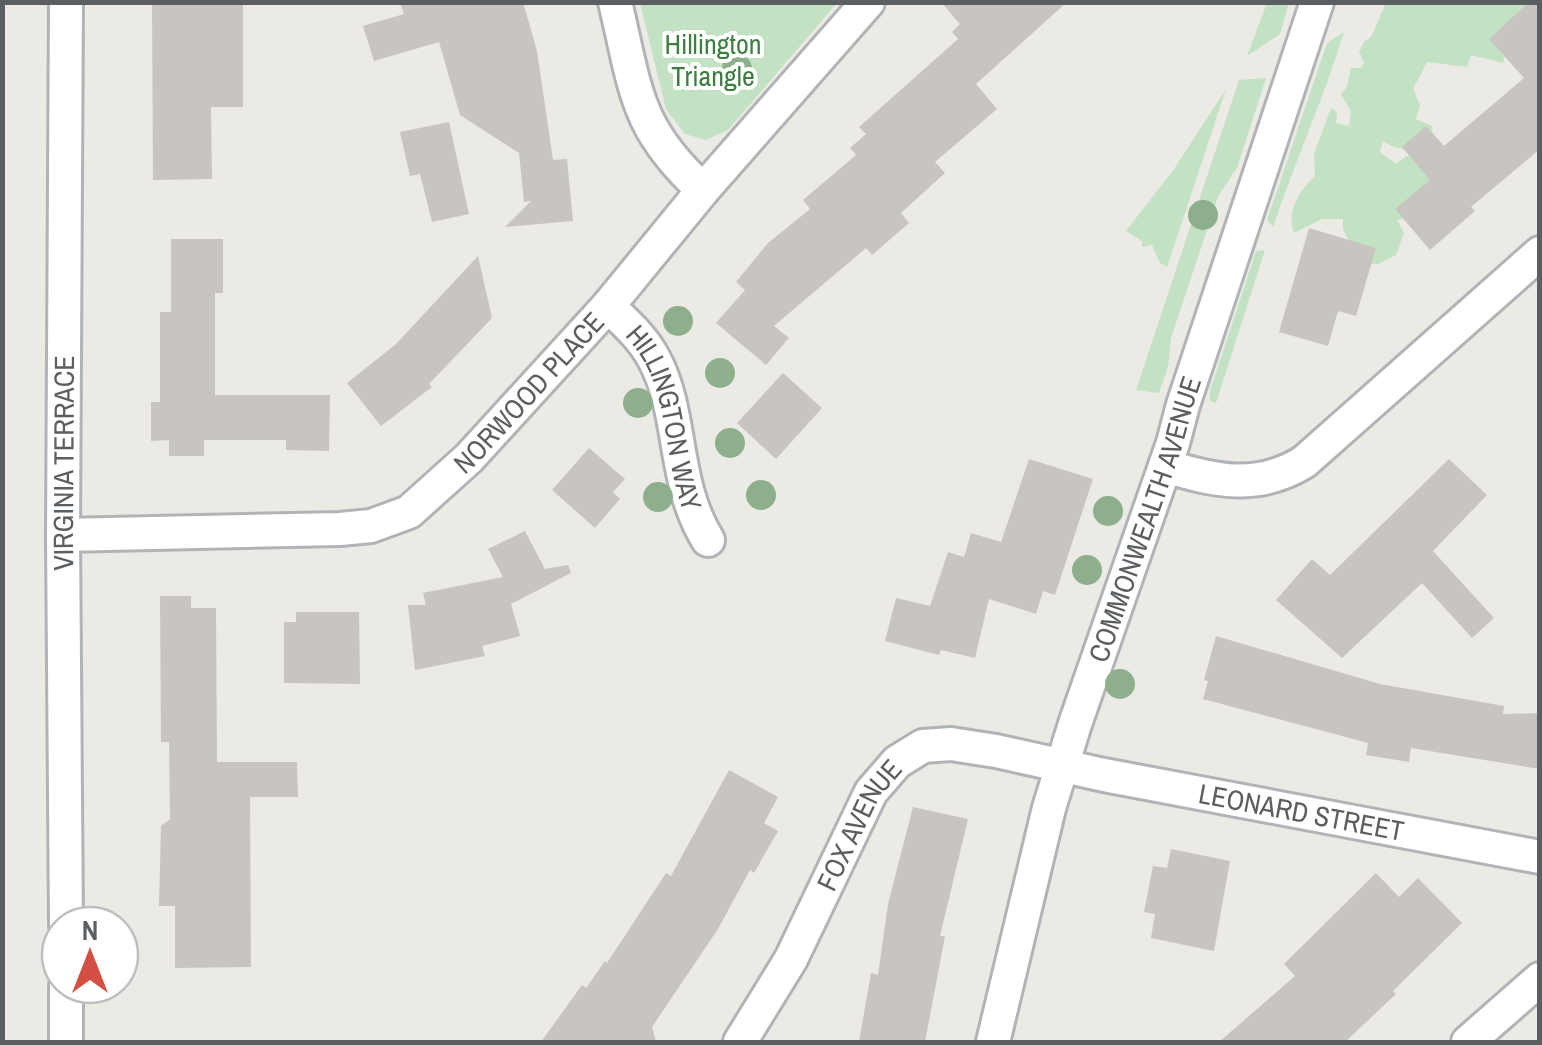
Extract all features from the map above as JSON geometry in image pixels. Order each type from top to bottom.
[{"type":"street","name":"VIRGINIA TERRACE","points":[[66,2],[66,905]]},
{"type":"street","points":[[616,2],[636,94],[650,130],[672,160],[703,190]]},
{"type":"street","name":"NORWOOD PLACE","points":[[63,535],[340,529],[371,526],[409,512],[469,458],[608,306],[703,190],[868,2]]},
{"type":"street","name":"COMMONWEALTH AVENUE","points":[[993,1042],[1062,766],[1317,2]]},
{"type":"street","points":[[1165,466],[1213,480],[1237,482],[1271,478],[1289,471],[1304,462],[1540,252]]},
{"type":"street","name":"HILLINGTON WAY","points":[[608,306],[638,335],[659,368],[685,485],[708,540]]},
{"type":"street","name":"FOX AVENUE","points":[[740,1042],[791,958],[870,792],[896,762],[923,746],[951,744],[1062,766]]},
{"type":"street","name":"LEONARD STREET","points":[[1062,766],[1540,856]]},
{"type":"street","points":[[1468,1042],[1540,979]]},
{"type":"street","points":[[66,1005],[66,1042]]},
{"type":"green space","name":"Hillington Triangle","points":[[640,2],[837,3],[728,130],[706,140],[685,134],[666,109]]},
{"type":"green space","points":[[1267,3],[1289,3],[1280,34],[1247,56]]},
{"type":"green space","points":[[1386,3],[1539,3],[1511,35],[1503,63],[1471,55],[1467,67],[1427,62],[1413,89],[1420,105],[1416,119],[1432,126],[1433,145],[1401,149],[1383,141],[1380,152],[1396,164],[1406,156],[1425,156],[1436,170],[1410,217],[1397,220],[1404,233],[1396,255],[1378,264],[1359,262],[1343,229],[1343,219],[1322,219],[1294,233],[1292,217],[1300,194],[1315,176],[1314,154],[1331,108],[1337,112],[1336,123],[1349,126],[1351,111],[1341,95],[1351,68],[1361,68],[1364,63],[1359,52],[1371,37]]},
{"type":"green space","points":[[1344,32],[1273,227],[1267,220],[1327,43]]},
{"type":"green space","points":[[1266,78],[1237,168],[1218,196],[1171,338],[1168,367],[1159,393],[1136,390],[1239,80]]},
{"type":"green space","points":[[1226,89],[1167,267],[1160,263],[1152,245],[1142,247],[1142,241],[1126,231],[1174,169]]},
{"type":"green space","points":[[1265,250],[1216,403],[1210,401],[1256,251]]},
{"type":"building","points":[[152,2],[243,2],[243,107],[211,107],[212,179],[153,180]]},
{"type":"building","points":[[400,2],[523,2],[537,51],[553,160],[567,159],[573,221],[505,227],[531,201],[524,202],[519,153],[460,115],[439,42],[374,61],[363,26],[404,14]]},
{"type":"building","points":[[941,2],[1067,2],[976,84],[997,109],[935,162],[945,173],[901,213],[909,223],[872,255],[866,248],[774,326],[789,338],[766,365],[716,323],[745,290],[736,282],[768,243],[810,209],[803,200],[856,155],[850,148],[866,134],[859,127],[958,39],[952,32],[960,24]]},
{"type":"building","points":[[1529,2],[1540,2],[1540,149],[1471,207],[1475,211],[1430,250],[1395,209],[1430,180],[1402,147],[1426,126],[1444,146],[1524,78],[1489,39]]},
{"type":"building","points":[[449,122],[469,214],[432,222],[420,174],[410,176],[400,132]]},
{"type":"building","points":[[1309,228],[1376,248],[1356,316],[1338,311],[1328,346],[1279,332]]},
{"type":"building","points":[[171,239],[223,239],[223,293],[215,293],[215,395],[330,395],[329,451],[286,450],[286,440],[204,440],[204,456],[169,456],[169,440],[151,441],[151,402],[160,402],[160,312],[171,312]]},
{"type":"building","points":[[478,256],[492,318],[429,384],[432,387],[381,426],[347,383],[396,344]]},
{"type":"building","points":[[783,373],[822,408],[776,459],[737,423]]},
{"type":"building","points":[[589,448],[625,479],[613,492],[620,499],[595,528],[552,490]]},
{"type":"building","points":[[1029,459],[1093,479],[1055,595],[1043,591],[1036,614],[989,599],[975,658],[941,650],[939,655],[885,641],[896,598],[930,606],[948,552],[964,557],[971,533],[1001,542]]},
{"type":"building","points":[[1449,459],[1487,495],[1433,551],[1494,618],[1472,638],[1422,583],[1342,658],[1276,600],[1312,559],[1330,575]]},
{"type":"building","points":[[525,531],[545,569],[568,565],[571,573],[511,604],[520,636],[482,646],[485,656],[415,670],[408,605],[426,605],[423,593],[503,577],[488,549]]},
{"type":"building","points":[[160,596],[191,596],[191,608],[216,608],[217,762],[297,762],[298,797],[250,797],[251,967],[175,968],[175,906],[159,906],[161,826],[170,819],[169,742],[161,742]]},
{"type":"building","points":[[296,612],[359,612],[360,684],[284,683],[284,622],[296,622]]},
{"type":"building","points":[[1216,636],[1380,684],[1504,706],[1503,714],[1540,713],[1540,769],[1411,748],[1409,762],[1366,755],[1368,743],[1203,699]]},
{"type":"building","points":[[729,770],[778,797],[764,823],[778,831],[652,1027],[656,1042],[541,1042],[582,985],[586,988],[607,963],[666,873],[671,876]]},
{"type":"building","points":[[913,807],[968,819],[940,936],[945,936],[925,1042],[859,1042],[871,973],[878,975],[888,904]]},
{"type":"building","points":[[1171,849],[1230,861],[1214,951],[1151,938],[1155,914],[1144,912],[1153,866],[1167,868]]},
{"type":"building","points":[[1376,873],[1399,897],[1418,878],[1462,923],[1345,1042],[1219,1042],[1295,976],[1284,964]]}]
